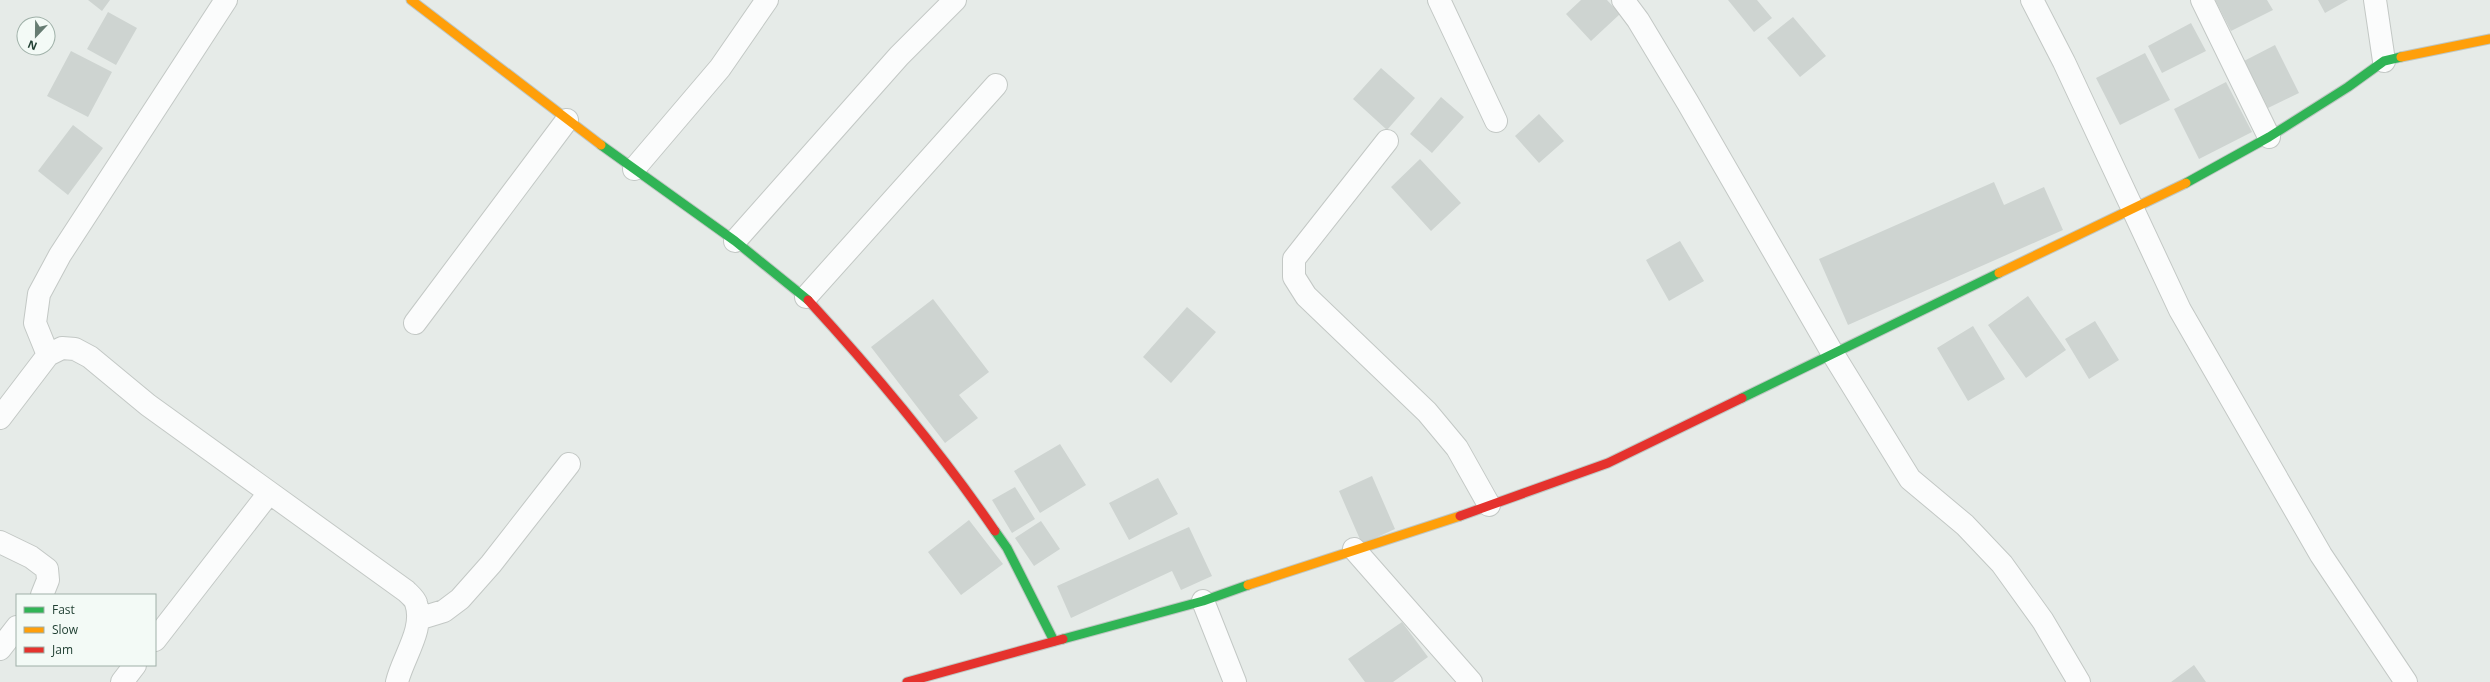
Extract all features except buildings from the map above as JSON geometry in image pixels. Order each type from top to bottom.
[{"type":"street","points":[[48,355],[35,323],[39,294],[60,255],[226,0]]},
{"type":"street","points":[[412,0],[567,120],[735,241],[806,297],[867,365],[965,487],[1007,548],[1054,641]]},
{"type":"street","points":[[634,169],[720,68],[767,0]]},
{"type":"street","points":[[735,241],[899,56],[955,0]]},
{"type":"street","points":[[1439,0],[1496,121]]},
{"type":"street","points":[[1623,0],[1638,20],[1692,109],[1833,354],[1910,479],[1965,525],[2002,564],[2043,621],[2079,682]]},
{"type":"street","points":[[2032,0],[2180,310],[2321,555],[2406,682]]},
{"type":"street","points":[[2202,0],[2269,137]]},
{"type":"street","points":[[2375,0],[2384,61]]},
{"type":"street","points":[[907,682],[939,678],[1054,641],[1203,601],[1354,549],[1417,531],[1608,463],[2186,183],[2269,137],[2348,87],[2384,61],[2490,39]]},
{"type":"street","points":[[806,297],[996,85]]},
{"type":"street","points":[[415,323],[567,120]]},
{"type":"street","points":[[1387,141],[1294,259],[1294,277],[1306,296],[1427,412],[1457,448],[1489,505]]},
{"type":"street","points":[[0,418],[48,355],[62,348],[75,349],[90,356],[148,405],[269,494],[406,591],[416,602],[418,619],[397,682]]},
{"type":"street","points":[[418,619],[444,611],[460,599],[491,564],[569,464]]},
{"type":"street","points":[[156,639],[269,494]]},
{"type":"street","points":[[0,542],[31,557],[47,569],[48,580],[42,594]]},
{"type":"street","points":[[1354,549],[1471,682]]},
{"type":"street","points":[[1203,601],[1235,682]]},
{"type":"street","points":[[0,649],[16,628]]},
{"type":"street","points":[[122,682],[134,666]]},
{"type":"traffic: fast","points":[[2186,183],[2269,137],[2348,87],[2384,61],[2401,57]]},
{"type":"traffic: fast","points":[[601,145],[735,241],[808,300]]},
{"type":"traffic: fast","points":[[1742,398],[1999,273]]},
{"type":"traffic: fast","points":[[995,531],[1007,548],[1054,641]]},
{"type":"traffic: fast","points":[[1063,639],[1203,601],[1248,585]]},
{"type":"traffic: slow","points":[[411,0],[601,145]]},
{"type":"traffic: slow","points":[[2401,57],[2490,39]]},
{"type":"traffic: slow","points":[[1999,273],[2186,183]]},
{"type":"traffic: slow","points":[[1248,585],[1460,516]]},
{"type":"traffic: jam","points":[[808,300],[858,355],[906,412],[952,471],[995,531]]},
{"type":"traffic: jam","points":[[1460,516],[1608,463],[1742,398]]},
{"type":"traffic: jam","points":[[907,682],[1063,639]]}]
